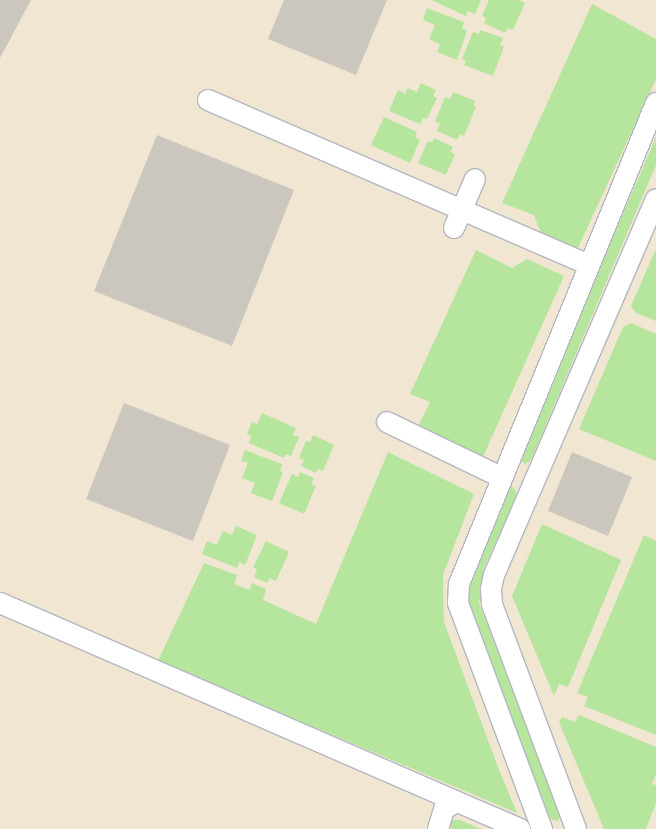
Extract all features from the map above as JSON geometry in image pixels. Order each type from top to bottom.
[{"type":"street","points":[[208,100],[589,265]]},
{"type":"street","points":[[542,829],[458,604],[459,584],[464,567],[656,104]]},
{"type":"street","points":[[454,228],[475,179]]},
{"type":"street","points":[[576,829],[492,604],[491,589],[494,575],[656,199]]},
{"type":"street","points":[[387,422],[501,477]]},
{"type":"street","points":[[0,603],[520,829]]},
{"type":"street","points":[[438,829],[444,809],[456,802]]},
{"type":"shaded area","points":[[31,0],[656,0],[656,829],[0,829],[0,58]]},
{"type":"green space","points":[[432,0],[481,0],[475,14],[468,11],[466,16]]},
{"type":"green space","points":[[489,0],[518,0],[525,3],[513,30],[507,28],[505,33],[484,23],[486,18],[482,16]]},
{"type":"green space","points":[[592,4],[656,39],[656,79],[577,250],[541,234],[534,215],[502,203]]},
{"type":"green space","points":[[427,8],[464,22],[462,28],[467,31],[457,60],[437,52],[440,44],[429,39],[435,25],[423,20]]},
{"type":"green space","points":[[480,30],[503,38],[500,45],[504,47],[493,76],[464,65],[466,61],[462,59],[473,32],[479,34]]},
{"type":"green space","points":[[421,83],[436,90],[433,96],[437,98],[427,119],[423,118],[420,124],[389,111],[398,90],[405,94],[408,88],[417,92]]},
{"type":"green space","points":[[453,92],[475,101],[473,105],[476,107],[464,136],[460,134],[457,140],[437,131],[440,124],[435,121],[445,97],[450,99]]},
{"type":"green space","points":[[384,117],[417,132],[415,137],[420,140],[410,163],[371,145]]},
{"type":"green space","points":[[656,137],[656,165],[531,460],[525,464],[520,460],[520,453]]},
{"type":"green space","points":[[434,138],[453,147],[450,152],[455,154],[446,175],[418,163],[428,141],[432,143]]},
{"type":"green space","points":[[656,249],[656,321],[636,313],[631,306]]},
{"type":"green space","points":[[476,250],[512,268],[527,259],[564,276],[482,459],[417,429],[430,402],[410,394]]},
{"type":"green space","points":[[631,323],[656,334],[656,461],[579,429],[623,327]]},
{"type":"green space","points":[[262,413],[296,428],[293,435],[299,437],[291,456],[286,454],[284,458],[249,443],[251,436],[247,434],[252,422],[257,424]]},
{"type":"green space","points":[[313,435],[334,445],[323,471],[318,469],[316,473],[301,466],[304,460],[299,458],[306,441],[310,442]]},
{"type":"green space","points":[[245,450],[282,464],[280,471],[283,472],[272,501],[251,493],[255,483],[242,478],[248,463],[241,461]]},
{"type":"green space","points":[[388,452],[474,494],[443,575],[444,622],[499,770],[517,813],[158,661],[204,563],[237,575],[234,584],[250,590],[252,583],[266,589],[263,600],[316,624]]},
{"type":"green space","points":[[300,472],[314,478],[311,484],[316,486],[304,514],[279,503],[292,474],[298,477]]},
{"type":"green space","points":[[511,486],[516,491],[516,498],[484,568],[479,603],[561,814],[558,821],[550,819],[468,609],[469,575],[506,488]]},
{"type":"green space","points":[[542,524],[621,560],[568,687],[559,684],[554,696],[512,596]]},
{"type":"green space","points":[[236,526],[257,535],[245,565],[239,562],[237,568],[202,554],[207,541],[217,545],[223,531],[232,535]]},
{"type":"green space","points":[[644,535],[656,541],[656,735],[584,706],[588,697],[577,693]]},
{"type":"green space","points":[[266,541],[289,552],[276,581],[270,578],[267,583],[254,577],[257,569],[253,567]]},
{"type":"green space","points":[[579,715],[656,747],[656,774],[652,784],[656,785],[656,803],[646,829],[604,829],[559,722],[562,717],[575,722]]},
{"type":"green space","points":[[454,820],[460,820],[481,829],[451,829],[451,822]]},
{"type":"building","points":[[0,0],[31,0],[0,58]]},
{"type":"building","points":[[284,0],[387,0],[356,75],[268,39]]},
{"type":"building","points":[[157,135],[294,190],[232,346],[94,291]]},
{"type":"building","points":[[124,403],[230,445],[193,541],[86,499]]},
{"type":"building","points":[[572,452],[632,477],[608,536],[548,511]]}]
